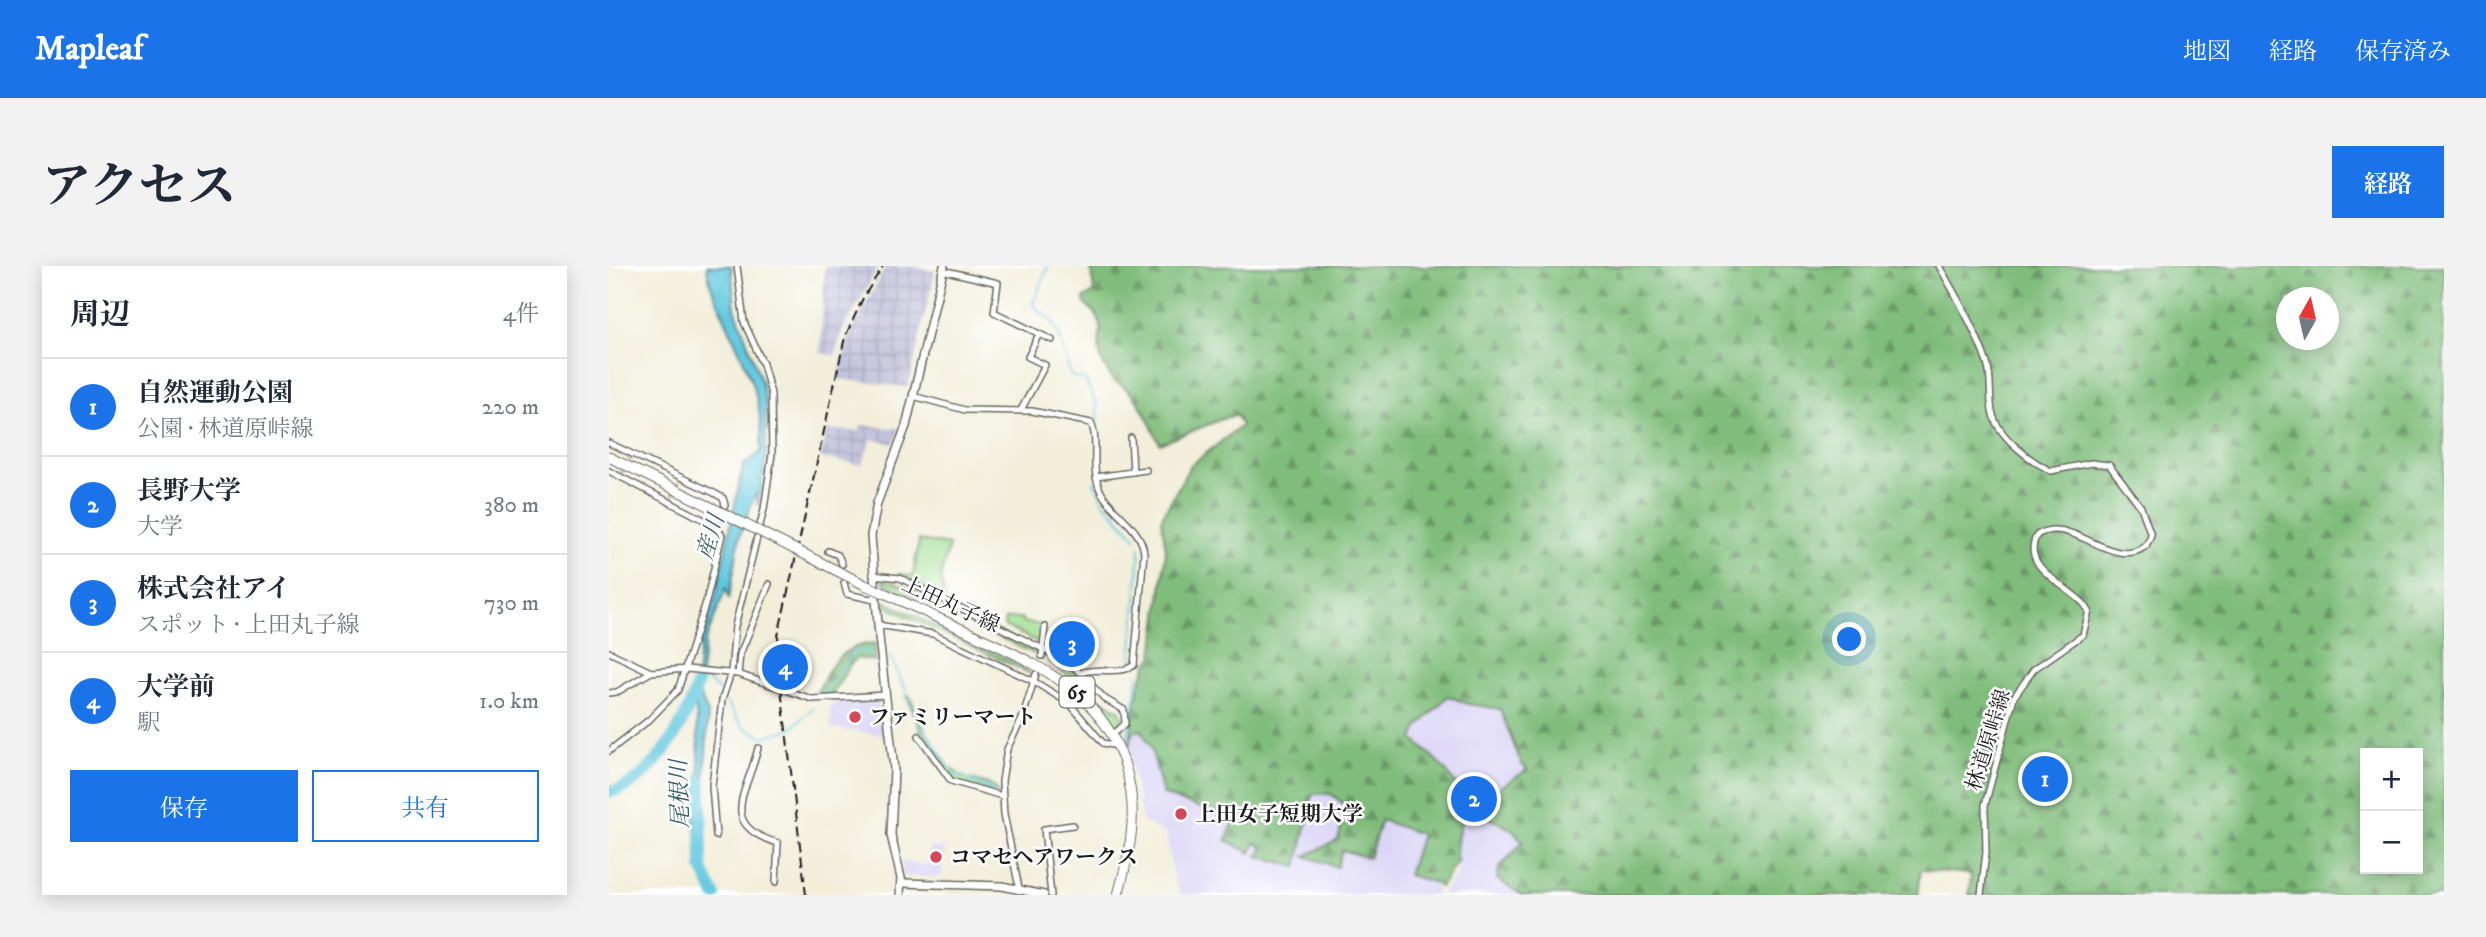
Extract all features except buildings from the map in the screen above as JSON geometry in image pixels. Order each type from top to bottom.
[{"type":"main road","name":"上田丸子線","points":[[609,457],[721,522],[803,553],[1046,669],[1080,695],[1112,735],[1128,779],[1132,811],[1130,841],[1118,895]]},
{"type":"street","points":[[734,674],[735,626],[764,509],[773,431],[771,394],[763,364],[744,322],[737,266]]},
{"type":"street","name":"林道原峠線","points":[[1939,266],[1963,307],[1985,358],[1991,374],[1992,412],[2002,432],[2033,461],[2050,471],[2091,463],[2109,465],[2141,508],[2151,535],[2146,547],[2131,552],[2110,550],[2055,529],[2037,535],[2032,544],[2039,565],[2084,604],[2089,611],[2088,622],[2083,635],[2034,669],[2014,697],[1985,805],[1986,852],[1981,895]]},
{"type":"street","points":[[900,895],[902,883],[891,835],[894,778],[873,575],[874,515],[903,435],[943,268],[998,283],[993,312],[1052,340]]},
{"type":"street","points":[[1021,410],[1045,365],[1028,357],[1039,334]]},
{"type":"street","points":[[913,396],[965,410],[1021,410],[1091,424],[1095,433],[1093,455],[1096,477],[1108,502],[1143,544],[1136,662],[1131,668],[1089,670],[1081,673]]},
{"type":"street","points":[[1131,438],[1133,472]]},
{"type":"street","points":[[609,443],[680,481],[723,498],[725,505]]},
{"type":"street","points":[[1096,477],[1146,470]]},
{"type":"street","points":[[609,471],[721,522],[722,534],[688,669],[669,703],[609,751]]},
{"type":"street","points":[[828,551],[838,555],[842,564]]},
{"type":"street","points":[[873,575],[900,578],[1043,649],[1081,673],[1103,698],[1124,710],[1125,724],[1112,735]]},
{"type":"street","points":[[844,583],[847,594],[875,600]]},
{"type":"street","points":[[716,836],[712,786],[722,700],[769,584]]},
{"type":"street","points":[[878,625],[933,634],[1033,681],[1069,703],[1103,743],[1117,746]]},
{"type":"street","points":[[1042,656],[1045,627]]},
{"type":"street","points":[[609,652],[651,672]]},
{"type":"street","points":[[609,693],[617,692],[651,672],[688,669],[734,674],[812,699],[885,695]]},
{"type":"street","points":[[1019,888],[1002,796],[1007,750],[1022,719],[1036,674]]},
{"type":"street","points":[[919,736],[951,781],[1002,796]]},
{"type":"street","points":[[758,748],[750,780],[741,796],[744,825],[754,836],[778,843],[776,883]]},
{"type":"street","points":[[1051,895],[1044,829],[1073,825]]},
{"type":"street","points":[[902,883],[956,883],[1019,888],[1044,895]]},
{"type":"shaded area","points":[[825,266],[879,266],[841,333],[835,355],[820,353]]},
{"type":"shaded area","points":[[886,266],[914,266],[935,271],[908,387],[838,379],[848,338]]},
{"type":"shaded area","points":[[861,425],[899,429],[894,444],[871,439],[862,465],[820,458],[827,430],[860,431]]},
{"type":"shaded area","points":[[1048,635],[1085,635],[1085,667],[1079,667],[1048,647]]},
{"type":"shaded area","points":[[1448,696],[1468,704],[1500,709],[1521,763],[1528,770],[1497,789],[1486,818],[1513,831],[1523,842],[1499,868],[1497,879],[1522,895],[1441,895],[1458,871],[1455,846],[1462,812],[1413,739],[1418,727]]},
{"type":"shaded area","name":"ファミリーマート","points":[[877,698],[884,735],[831,728],[830,707],[837,702]]},
{"type":"shaded area","name":"上田女子短期大学","points":[[1141,730],[1151,747],[1163,794],[1186,805],[1208,808],[1234,822],[1226,840],[1251,853],[1255,843],[1263,846],[1258,856],[1296,866],[1313,794],[1331,794],[1346,806],[1338,840],[1306,856],[1336,867],[1342,850],[1381,820],[1421,834],[1437,883],[1435,895],[1180,895],[1174,880],[1166,834],[1142,821],[1130,755],[1132,734]]},
{"type":"shaded area","points":[[929,847],[944,848],[941,877],[904,876],[901,862],[928,865]]},
{"type":"green space","points":[[1091,266],[2444,266],[2444,895],[1969,895],[1971,874],[1921,870],[1918,895],[1522,895],[1497,879],[1499,868],[1523,842],[1513,830],[1482,814],[1497,789],[1527,770],[1521,763],[1500,709],[1468,704],[1448,696],[1418,727],[1413,739],[1447,771],[1461,802],[1457,862],[1440,887],[1436,883],[1408,875],[1421,834],[1381,820],[1369,858],[1342,850],[1337,867],[1305,856],[1338,840],[1346,806],[1331,794],[1313,794],[1297,867],[1258,856],[1263,847],[1255,843],[1251,853],[1226,840],[1234,821],[1163,794],[1151,747],[1141,730],[1133,732],[1130,745],[1140,684],[1153,657],[1166,549],[1161,519],[1190,466],[1241,426],[1237,416],[1227,417],[1160,444],[1136,399],[1122,385],[1113,381],[1102,362],[1099,321],[1085,304],[1084,298],[1094,292]]},
{"type":"green space","points":[[919,540],[949,545],[941,574],[944,598],[898,574],[913,576]]},
{"type":"green space","points":[[884,580],[904,586],[1038,650],[1037,655],[883,583]]},
{"type":"green space","points":[[884,601],[1020,665],[1031,674],[885,606]]},
{"type":"green space","points":[[1022,618],[1022,622],[1042,625],[1041,640],[1038,642],[1004,626],[1005,619]]},
{"type":"green space","points":[[875,643],[876,661],[857,658],[849,666],[831,697],[815,696],[831,667],[843,653]]},
{"type":"green space","points":[[1050,658],[1073,671],[1102,700],[1120,711],[1123,721],[1117,730],[1077,682],[1048,661]]},
{"type":"green space","points":[[907,696],[910,696],[937,751],[952,769],[965,778],[992,786],[999,793],[962,784],[944,771],[925,740]]},
{"type":"water","name":"産川","points":[[707,266],[731,266],[735,308],[761,380],[766,404],[766,457],[758,506],[756,492],[740,535],[729,599],[726,588],[705,642],[700,696],[708,713],[704,791],[699,806],[706,881],[700,874],[693,800],[700,772],[695,692],[701,641],[715,599],[743,466],[761,452],[760,413],[756,396],[745,363],[712,289]]},
{"type":"waterway","points":[[1048,266],[1033,303],[1056,327],[1071,376],[1085,380],[1097,405],[1097,441]]},
{"type":"waterway","points":[[1094,482],[1103,501],[1136,538]]},
{"type":"waterway","points":[[1131,661],[1140,547]]},
{"type":"waterway","points":[[825,692],[856,651],[870,652]]},
{"type":"waterway","points":[[890,656],[923,727],[954,773],[997,792]]},
{"type":"waterway","points":[[1128,748],[1127,735],[1137,691],[1137,673]]},
{"type":"waterway","points":[[702,676],[720,691]]},
{"type":"waterway","name":"産川","points":[[609,792],[625,787],[640,777],[667,747],[687,711],[699,678]]},
{"type":"waterway","points":[[727,703],[743,727],[764,737],[792,728],[813,708]]},
{"type":"waterway","name":"尾根川","points":[[701,784],[702,868],[715,895]]},
{"type":"tunnel","points":[[622,473],[630,457]]},
{"type":"tunnel","points":[[671,498],[679,482]]},
{"type":"tunnel","points":[[720,523],[725,505]]},
{"type":"railway","points":[[806,895],[781,689],[778,636],[845,337],[863,298],[883,266]]},
{"type":"place","name":"株式会社アイ","points":[[1072,644]]},
{"type":"place","name":"大学前","points":[[785,667]]},
{"type":"place","name":"ファミリーマート","points":[[855,717]]},
{"type":"place","name":"自然運動公園","points":[[2045,779]]},
{"type":"place","name":"長野大学","points":[[1474,799]]},
{"type":"place","name":"上田女子短期大学","points":[[1181,814]]},
{"type":"place","name":"コマセヘアワークス","points":[[936,857]]}]
